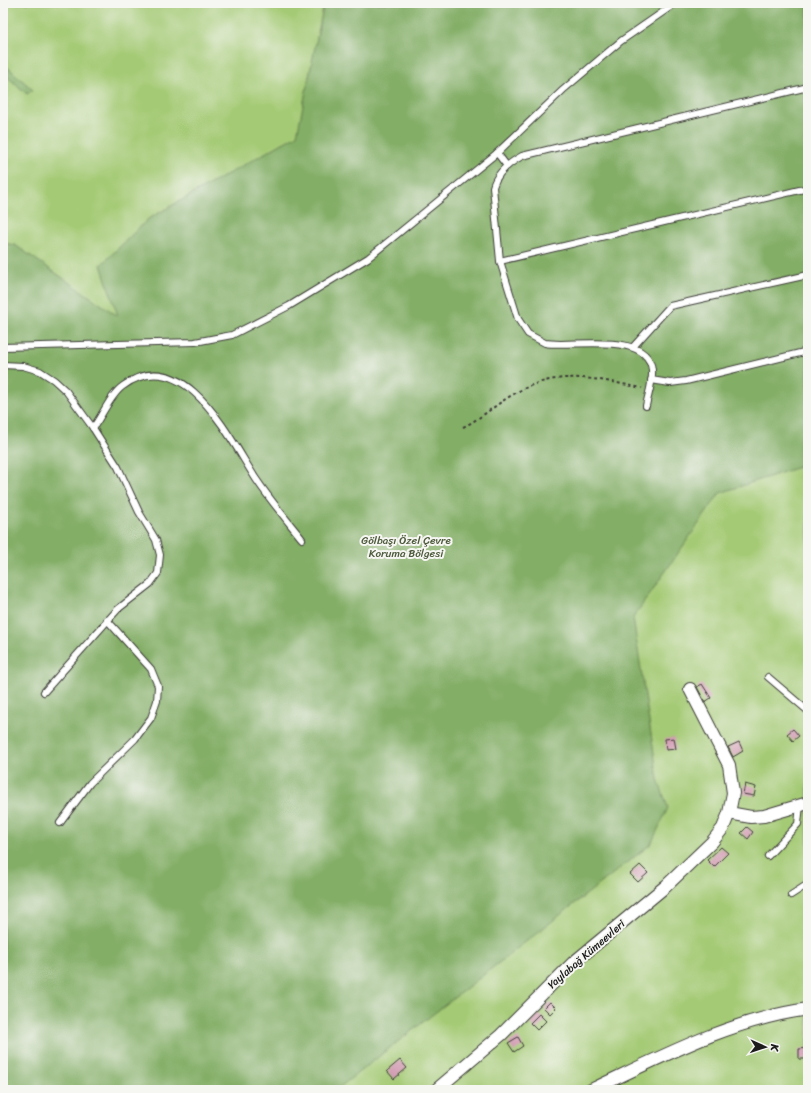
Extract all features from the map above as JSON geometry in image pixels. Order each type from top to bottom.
[{"type":"street","name":"Yaylabağ Kümeevleri","points":[[436,1090],[501,1035],[573,964],[650,900],[709,845],[723,828],[729,813],[733,788],[729,765],[690,689]]},
{"type":"street","points":[[729,813],[751,817],[764,816],[804,804]]},
{"type":"street","points":[[591,1090],[692,1043],[723,1031],[756,1019],[808,1009]]},
{"type":"lane","points":[[3,347],[194,342],[232,335],[289,306],[368,258],[498,153],[563,90],[621,41],[676,3]]},
{"type":"lane","points":[[646,406],[652,370],[647,358],[633,346],[621,344],[551,344],[533,338],[524,330],[518,319],[500,261],[493,187],[498,176],[507,166],[522,156],[808,87]]},
{"type":"lane","points":[[498,153],[507,166]]},
{"type":"lane","points":[[500,261],[808,188]]},
{"type":"lane","points":[[633,346],[670,306],[808,275]]},
{"type":"lane","points":[[651,380],[670,383],[686,381],[808,351]]},
{"type":"lane","points":[[3,365],[32,368],[54,380],[66,391],[93,428],[118,467],[139,512],[156,540],[160,555],[158,573],[150,584],[118,609],[107,620],[44,692]]},
{"type":"lane","points":[[93,428],[116,392],[121,387],[148,375],[170,376],[192,391],[212,410],[257,480],[302,539]]},
{"type":"lane","points":[[60,823],[90,784],[135,739],[151,718],[157,701],[158,686],[151,669],[107,620]]},
{"type":"lane","points":[[768,677],[808,711]]},
{"type":"lane","points":[[768,856],[798,824],[804,804]]},
{"type":"lane","points":[[792,895],[808,884]]},
{"type":"path","points":[[463,427],[488,414],[515,393],[547,380],[571,377],[594,378],[649,389]]},
{"type":"green space","name":"Gölbaşı Özel Çevre Koruma Bölgesi","points":[[3,3],[808,3],[808,1090],[3,1090]]},
{"type":"green space","name":"Gölbaşı Özel Çevre Koruma Bölgesi","points":[[324,3],[808,3],[808,464],[720,493],[633,618],[658,779],[668,808],[651,844],[336,1090],[3,1090],[3,243],[15,245],[118,316],[101,265],[148,219],[297,135]]},
{"type":"green space","points":[[3,63],[33,90],[27,94],[3,73]]},
{"type":"building","points":[[702,684],[711,698],[705,702],[697,687]]},
{"type":"building","points":[[793,729],[799,736],[793,741],[787,734]]},
{"type":"building","points":[[674,738],[676,749],[666,750],[665,739]]},
{"type":"building","points":[[739,742],[743,751],[733,757],[728,747]]},
{"type":"building","points":[[745,784],[756,787],[754,796],[743,794]]},
{"type":"building","points":[[747,827],[753,832],[748,839],[741,833]]},
{"type":"building","points":[[721,847],[728,853],[714,867],[707,860]]},
{"type":"building","points":[[640,865],[648,873],[638,882],[630,874]]},
{"type":"building","points":[[550,1002],[556,1008],[550,1014],[544,1008]]},
{"type":"building","points":[[539,1014],[546,1021],[537,1030],[530,1023]]},
{"type":"building","points":[[518,1037],[523,1046],[514,1052],[508,1043]]},
{"type":"building","points":[[808,1048],[808,1059],[799,1059],[799,1049]]},
{"type":"building","points":[[400,1060],[407,1068],[394,1079],[387,1071]]}]
